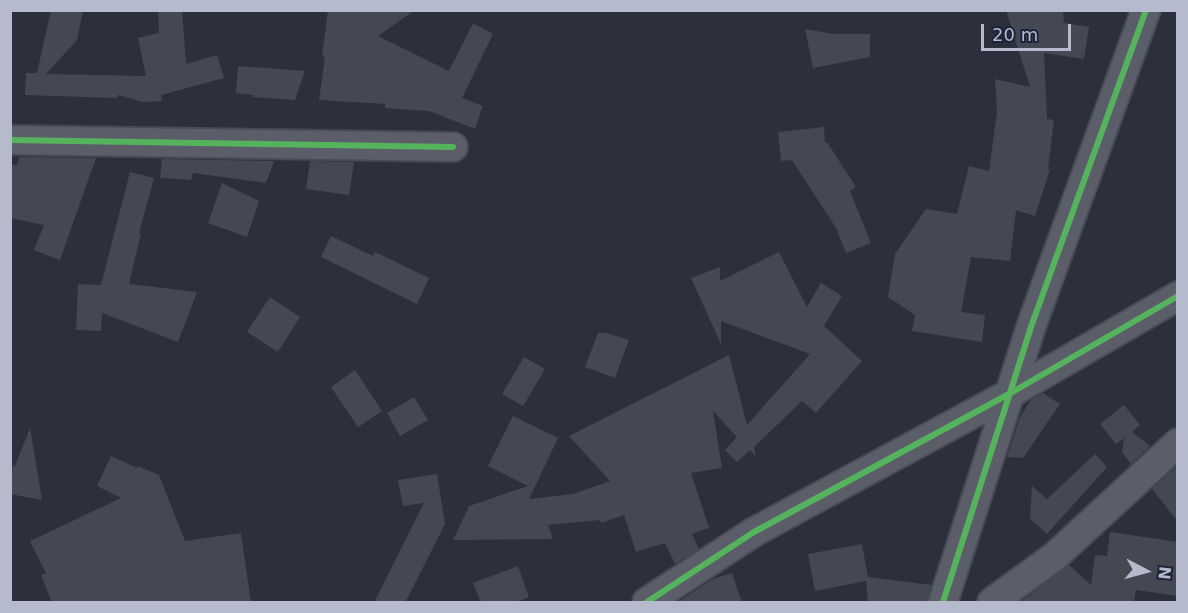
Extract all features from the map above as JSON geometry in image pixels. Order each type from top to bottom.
[{"type":"street","points":[[943,603],[1032,324],[1146,10]]},
{"type":"street","points":[[10,140],[453,147]]},
{"type":"street","points":[[647,603],[754,532],[1009,394],[1178,296]]},
{"type":"street","points":[[992,603],[1054,557],[1178,443]]},
{"type":"building","points":[[51,10],[83,10],[77,40],[46,74],[146,76],[138,38],[159,33],[158,10],[182,10],[186,64],[217,55],[224,78],[161,95],[162,101],[142,102],[118,95],[117,98],[25,95],[26,73],[37,73]]},
{"type":"building","points":[[328,10],[415,10],[378,36],[449,71],[473,23],[493,34],[462,98],[483,106],[475,129],[429,111],[385,108],[385,104],[319,100]]},
{"type":"building","points":[[1006,10],[1063,10],[1064,23],[1089,27],[1084,59],[1044,53],[1047,119],[1054,120],[1048,169],[1050,169],[1035,216],[1016,210],[1010,261],[971,257],[961,312],[985,315],[982,342],[912,331],[915,315],[888,297],[895,254],[926,209],[957,214],[969,166],[989,171],[997,112],[995,79],[1030,87]]},
{"type":"building","points":[[805,29],[834,34],[870,34],[870,57],[813,68]]},
{"type":"building","points":[[238,66],[305,71],[295,100],[265,98],[236,93]]},
{"type":"building","points":[[824,127],[825,143],[827,142],[856,187],[850,191],[871,243],[846,253],[836,228],[792,160],[781,161],[778,132]]},
{"type":"building","points":[[19,157],[96,158],[60,260],[34,250],[44,225],[10,218],[10,164],[17,165]]},
{"type":"building","points":[[162,159],[274,161],[266,183],[193,173],[191,180],[160,178]]},
{"type":"building","points":[[310,161],[354,162],[349,195],[306,189]]},
{"type":"building","points":[[130,172],[154,178],[139,233],[141,233],[129,284],[197,292],[178,342],[102,313],[101,331],[76,330],[78,284],[101,285]]},
{"type":"building","points":[[222,183],[259,201],[247,237],[208,223]]},
{"type":"building","points":[[331,236],[373,256],[375,252],[429,278],[417,304],[321,257]]},
{"type":"building","points":[[779,252],[807,307],[821,283],[842,296],[824,326],[862,361],[816,413],[802,401],[754,447],[756,457],[750,450],[737,462],[725,450],[737,437],[713,411],[722,468],[691,473],[709,528],[692,534],[699,549],[675,564],[665,543],[636,552],[624,515],[601,523],[600,520],[548,525],[553,539],[453,540],[469,506],[528,486],[488,466],[513,416],[558,438],[529,499],[573,494],[610,481],[569,436],[729,355],[747,425],[810,354],[721,321],[721,344],[691,278],[720,267],[720,281]]},
{"type":"building","points":[[270,297],[300,317],[278,352],[247,332]]},
{"type":"building","points":[[598,333],[607,333],[629,340],[615,378],[585,367]]},
{"type":"building","points":[[524,357],[545,369],[523,406],[502,394]]},
{"type":"building","points":[[355,370],[382,411],[358,427],[331,387]]},
{"type":"building","points":[[1043,393],[1060,404],[1023,458],[1007,457],[1020,417],[1031,400]]},
{"type":"building","points":[[414,397],[428,420],[400,436],[387,413]]},
{"type":"building","points":[[1124,405],[1140,425],[1132,432],[1150,446],[1131,464],[1122,452],[1124,438],[1116,444],[1100,424]]},
{"type":"building","points":[[30,428],[42,500],[10,494],[13,465],[15,466]]},
{"type":"building","points":[[1095,454],[1107,467],[1047,534],[1030,519],[1032,486],[1047,499]]},
{"type":"building","points":[[111,456],[159,475],[185,541],[241,533],[251,603],[52,603],[41,575],[46,573],[30,541],[121,498],[97,486]]},
{"type":"building","points":[[1176,467],[1178,468],[1178,522],[1152,489]]},
{"type":"building","points":[[437,474],[445,524],[405,603],[374,603],[424,503],[403,506],[398,480]]},
{"type":"building","points":[[1110,532],[1178,542],[1178,596],[1136,590],[1134,603],[1019,603],[1069,565],[1091,585],[1095,555],[1107,556]]},
{"type":"building","points":[[862,544],[868,577],[931,585],[927,603],[868,603],[866,581],[815,591],[808,554]]},
{"type":"building","points":[[518,566],[529,597],[514,603],[481,603],[473,583]]},
{"type":"building","points":[[732,573],[742,603],[676,603],[713,579]]},
{"type":"cycle path","points":[[943,602],[1032,324],[1146,10]]},
{"type":"cycle path","points":[[10,140],[453,147]]},
{"type":"cycle path","points":[[647,602],[754,532],[1009,394],[1178,296]]}]
